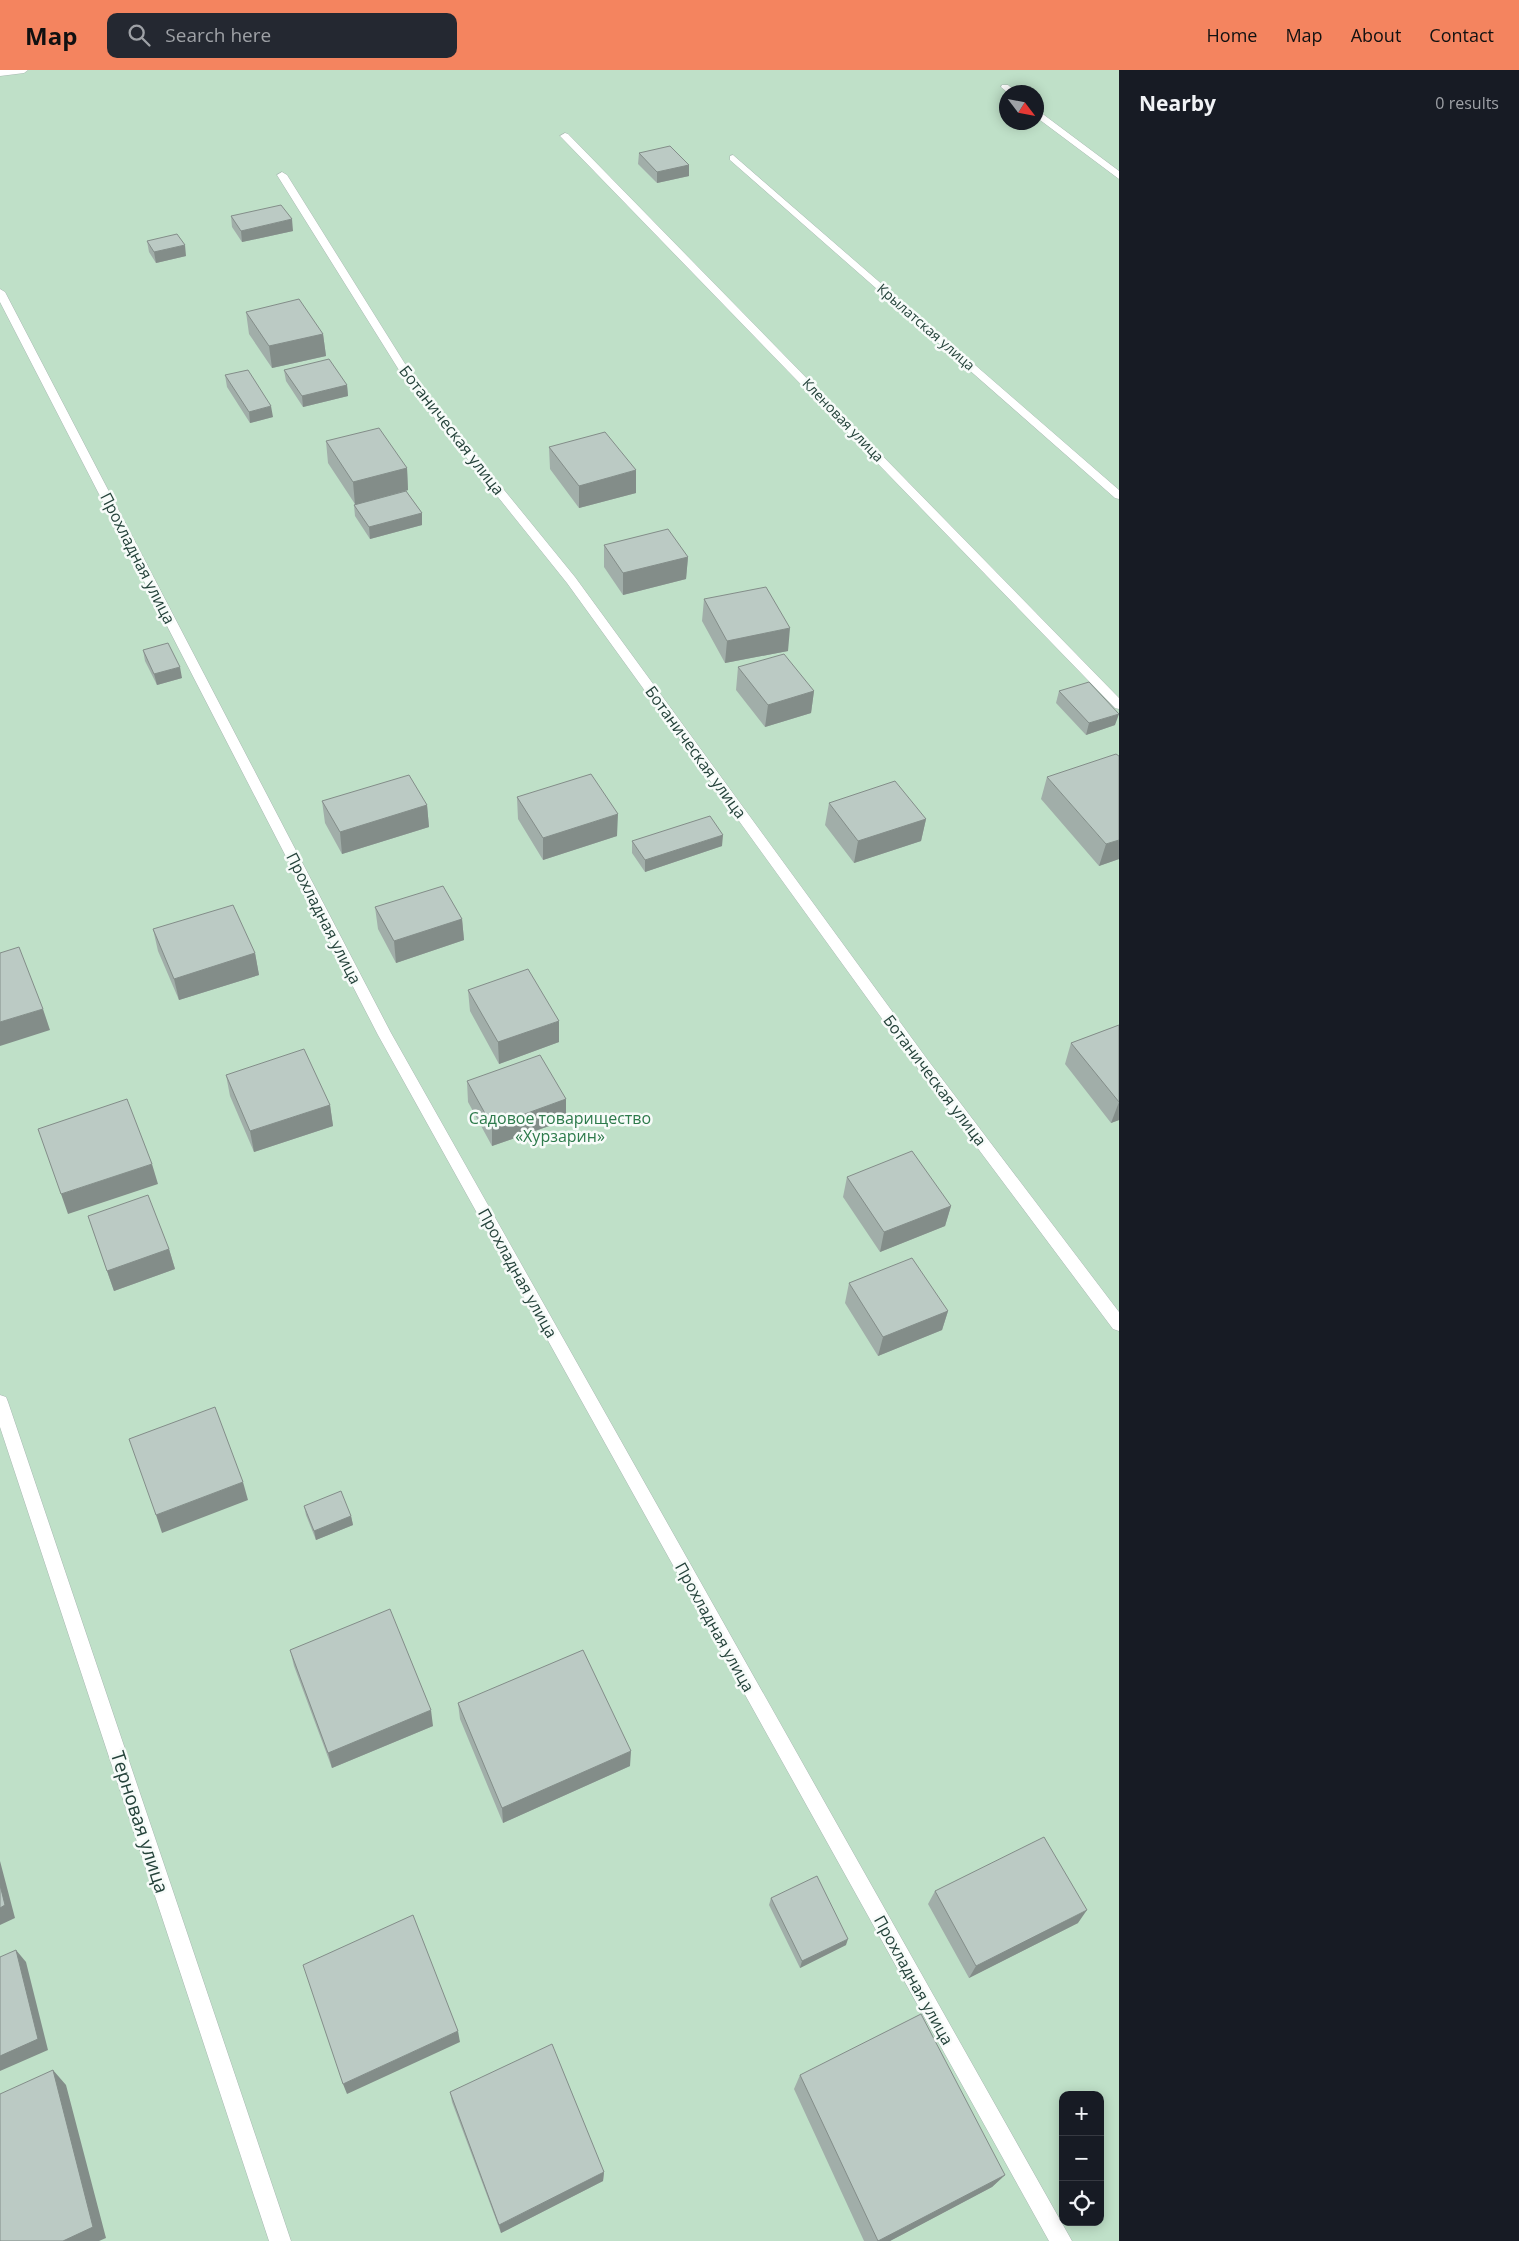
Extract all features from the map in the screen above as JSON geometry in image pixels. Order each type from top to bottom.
[{"type":"street","points":[[0,73],[24,70]]},
{"type":"street","points":[[1044,118],[1119,176]]},
{"type":"street","name":"Кленовая улица","points":[[565,136],[1119,705]]},
{"type":"street","name":"Крылатская улица","points":[[733,158],[1119,496]]},
{"type":"street","name":"Ботаническая улица","points":[[282,175],[413,384],[571,580],[922,1063],[1119,1324]]},
{"type":"street","name":"Прохладная улица","points":[[0,292],[385,1035],[745,1681],[1061,2241]]},
{"type":"street","name":"Терновая улица","points":[[0,1402],[280,2241]]},
{"type":"green space","name":"Садовое товарищество «Хурзарин»","points":[[0,70],[1119,70],[1119,2241],[0,2241]]},
{"type":"building","points":[[670,146],[689,165],[657,172],[639,153]]},
{"type":"building","points":[[281,205],[292,219],[241,231],[231,216]]},
{"type":"building","points":[[177,234],[185,245],[154,252],[147,241]]},
{"type":"building","points":[[299,299],[323,334],[269,346],[246,312]]},
{"type":"building","points":[[329,359],[347,385],[302,396],[284,370]]},
{"type":"building","points":[[248,370],[271,406],[249,412],[225,375]]},
{"type":"building","points":[[379,428],[407,468],[353,482],[326,441]]},
{"type":"building","points":[[605,432],[636,470],[579,486],[549,447]]},
{"type":"building","points":[[406,491],[422,513],[369,527],[354,505]]},
{"type":"building","points":[[668,529],[688,557],[623,573],[604,545]]},
{"type":"building","points":[[766,587],[790,628],[727,641],[704,599]]},
{"type":"building","points":[[168,643],[180,667],[154,674],[143,650]]},
{"type":"building","points":[[784,654],[814,691],[768,705],[738,667]]},
{"type":"building","points":[[1089,682],[1119,714],[1089,723],[1059,691]]},
{"type":"building","points":[[1116,754],[1119,756],[1119,840],[1106,844],[1047,777]]},
{"type":"building","points":[[591,774],[618,814],[543,838],[517,797]]},
{"type":"building","points":[[409,775],[427,805],[340,832],[322,801]]},
{"type":"building","points":[[895,781],[926,819],[858,841],[829,803]]},
{"type":"building","points":[[710,816],[723,835],[645,860],[632,841]]},
{"type":"building","points":[[443,886],[462,919],[394,941],[375,907]]},
{"type":"building","points":[[233,905],[255,953],[174,979],[153,929]]},
{"type":"building","points":[[19,947],[43,1009],[0,1022],[0,953]]},
{"type":"building","points":[[528,969],[559,1021],[498,1042],[468,990]]},
{"type":"building","points":[[1119,1025],[1119,1102],[1071,1043]]},
{"type":"building","points":[[304,1049],[330,1105],[250,1131],[226,1075]]},
{"type":"building","points":[[540,1055],[566,1099],[492,1126],[467,1081]]},
{"type":"building","points":[[127,1099],[152,1164],[61,1194],[38,1129]]},
{"type":"building","points":[[912,1151],[951,1206],[884,1232],[847,1177]]},
{"type":"building","points":[[148,1195],[169,1249],[107,1271],[88,1216]]},
{"type":"building","points":[[912,1258],[948,1311],[883,1337],[849,1283]]},
{"type":"building","points":[[215,1407],[243,1482],[156,1515],[129,1439]]},
{"type":"building","points":[[341,1491],[351,1516],[314,1531],[304,1506]]},
{"type":"building","points":[[390,1609],[431,1710],[328,1753],[290,1650]]},
{"type":"building","points":[[583,1650],[631,1751],[502,1808],[458,1703]]},
{"type":"building","points":[[1044,1837],[1087,1910],[976,1966],[935,1891]]},
{"type":"building","points":[[817,1876],[848,1939],[802,1961],[771,1898]]},
{"type":"building","points":[[0,1885],[5,1905],[0,1908]]},
{"type":"building","points":[[413,1915],[458,2031],[343,2084],[303,1965]]},
{"type":"building","points":[[16,1950],[38,2039],[0,2056],[0,1957]]},
{"type":"building","points":[[921,2014],[1005,2175],[878,2241],[800,2075]]},
{"type":"building","points":[[552,2044],[604,2172],[499,2225],[450,2092]]},
{"type":"building","points":[[53,2070],[93,2227],[63,2241],[0,2241],[0,2094]]}]
